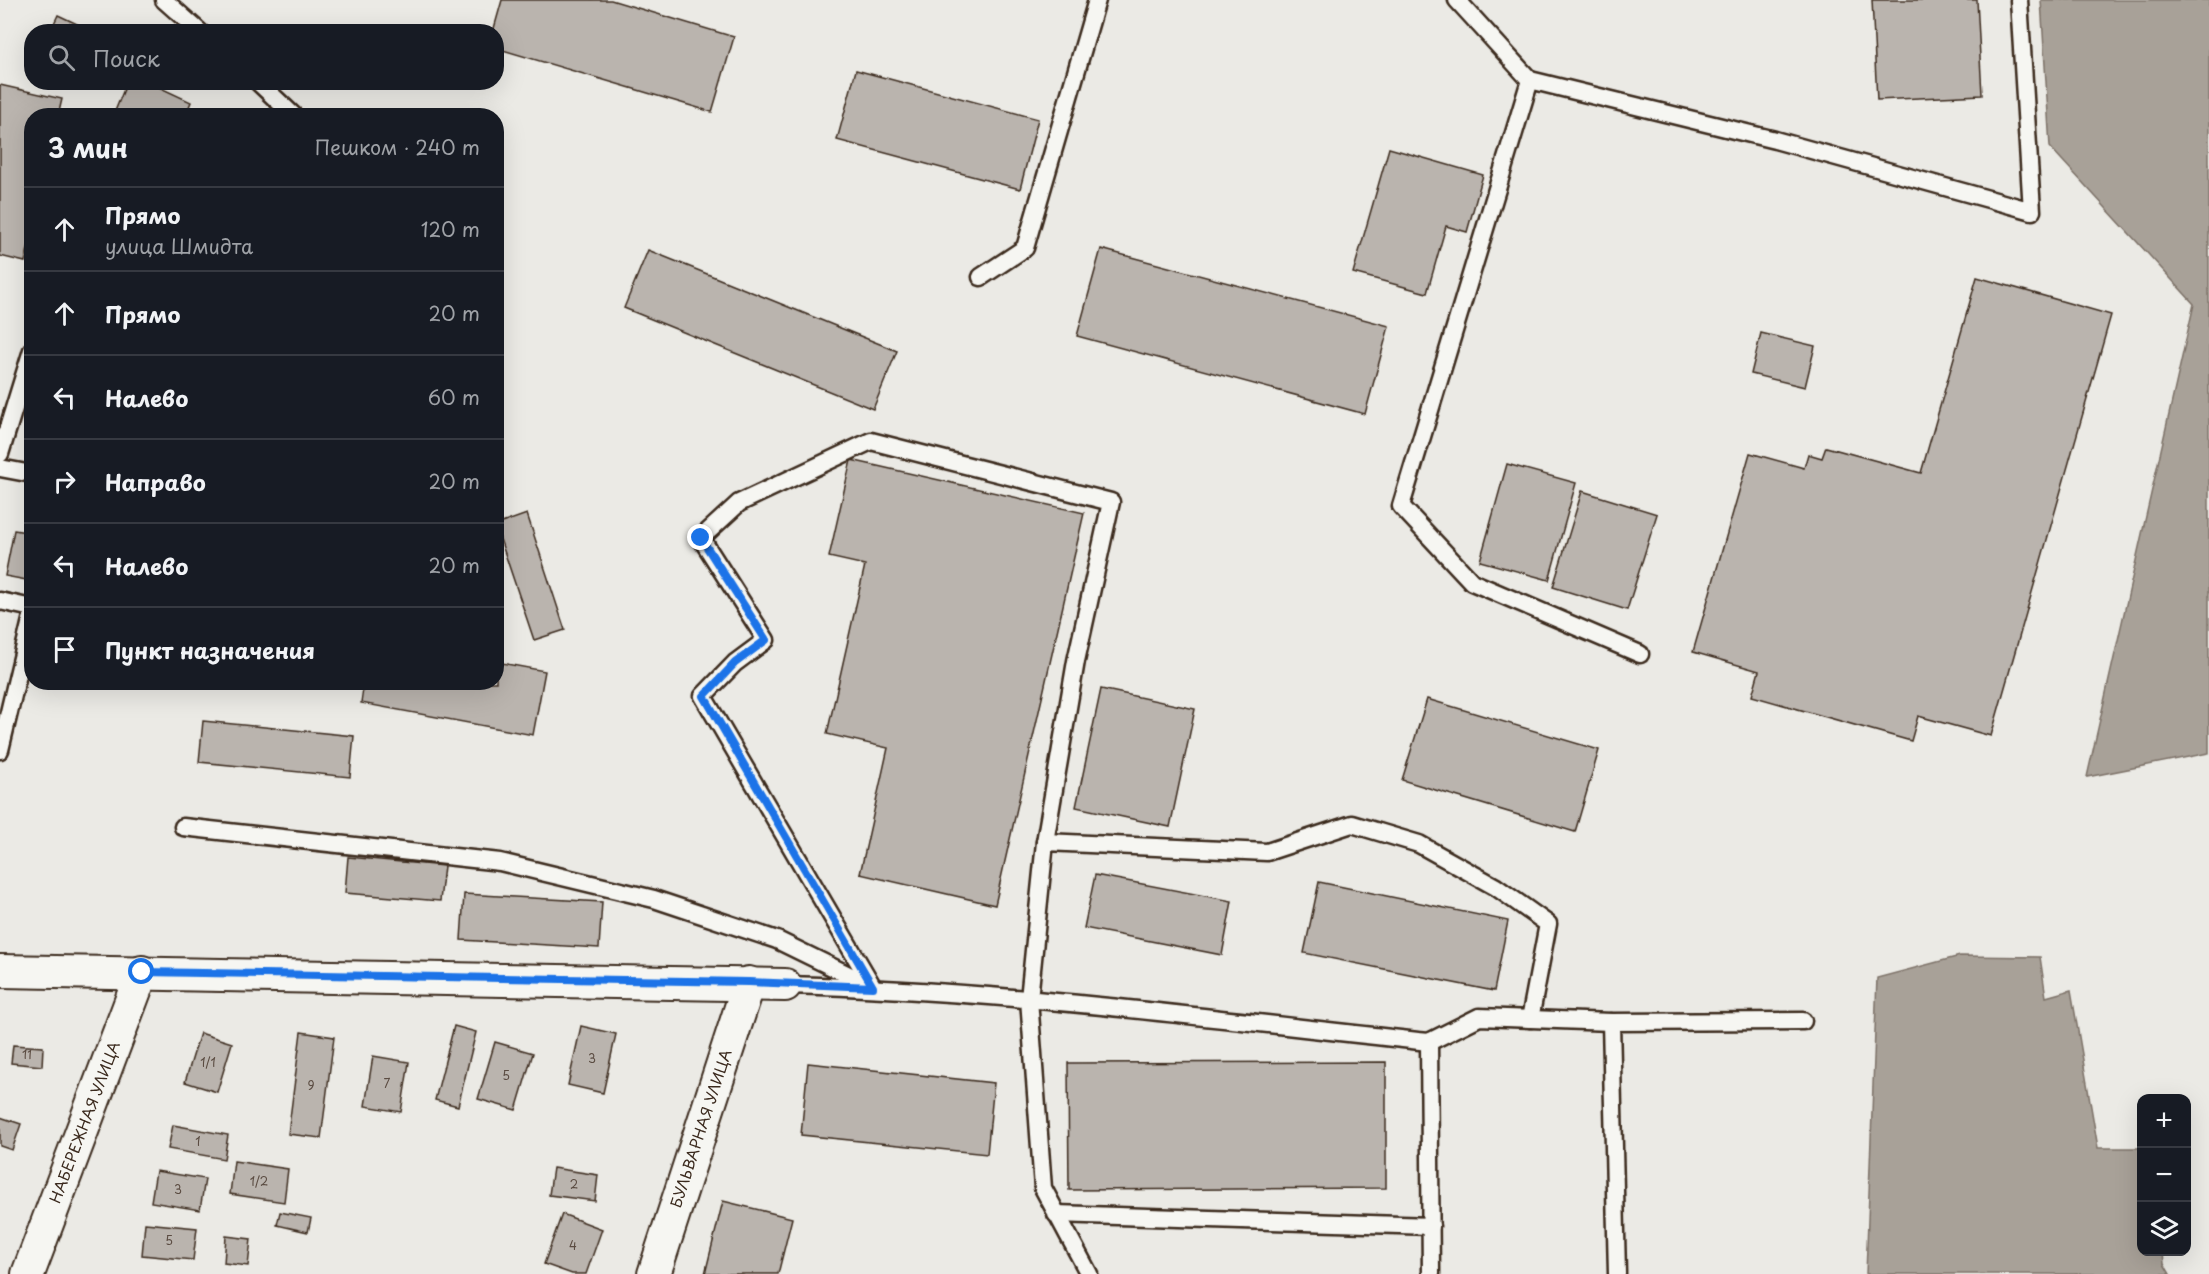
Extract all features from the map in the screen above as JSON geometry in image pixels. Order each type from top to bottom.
[{"type":"street","points":[[0,971],[749,982],[785,985]]},
{"type":"street","name":"НАБЕРЕЖНАЯ УЛИЦА","points":[[28,1274],[142,972]]},
{"type":"street","name":"БУЛЬВАРНАЯ УЛИЦА","points":[[654,1274],[749,982]]},
{"type":"lane","points":[[164,0],[191,24]]},
{"type":"lane","points":[[981,277],[1024,248],[1097,0]]},
{"type":"lane","points":[[1457,0],[1530,80],[1774,140],[2032,211],[2019,0]]},
{"type":"lane","points":[[1530,80],[1401,506],[1472,582],[1640,654]]},
{"type":"lane","points":[[266,90],[286,108]]},
{"type":"lane","points":[[0,454],[24,376]]},
{"type":"lane","points":[[873,987],[704,696],[735,663],[766,640],[701,538],[739,503],[871,441],[1111,502],[1076,661],[1044,842],[1029,999],[1043,1188],[1089,1274]]},
{"type":"lane","points":[[0,468],[24,472]]},
{"type":"lane","points":[[0,601],[24,606]]},
{"type":"lane","points":[[0,750],[24,650]]},
{"type":"lane","points":[[1044,842],[1267,852],[1352,824],[1419,844],[1496,887],[1548,924],[1530,1019]]},
{"type":"lane","points":[[183,827],[500,862],[654,899],[777,940],[873,987]]},
{"type":"lane","points":[[785,985],[873,987],[1029,999],[1429,1042],[1479,1017],[1611,1022],[1803,1021]]},
{"type":"lane","points":[[1611,1022],[1617,1274]]},
{"type":"lane","points":[[1429,1042],[1431,1274]]},
{"type":"lane","points":[[1056,1214],[1431,1226]]},
{"type":"shaded area","points":[[2041,0],[2209,0],[2209,753],[2087,777],[2194,304],[2050,147]]},
{"type":"shaded area","points":[[1960,956],[2040,957],[2046,997],[2071,990],[2098,1148],[2137,1148],[2137,1256],[2163,1256],[2164,1264],[2170,1274],[1866,1274],[1877,978]]},
{"type":"building","points":[[502,0],[611,0],[734,37],[712,112],[504,50],[504,24],[495,24]]},
{"type":"building","points":[[1872,0],[1977,0],[1982,95],[1877,100]]},
{"type":"building","points":[[58,15],[77,24],[54,24]]},
{"type":"building","points":[[856,70],[1038,119],[1020,189],[837,140]]},
{"type":"building","points":[[0,85],[62,99],[60,108],[24,108],[24,262],[0,256]]},
{"type":"building","points":[[124,90],[165,90],[191,102],[188,108],[116,108]]},
{"type":"building","points":[[1389,148],[1483,175],[1467,232],[1446,226],[1427,293],[1353,273]]},
{"type":"building","points":[[1101,249],[1389,326],[1365,414],[1077,336]]},
{"type":"building","points":[[648,250],[897,351],[873,409],[624,308]]},
{"type":"building","points":[[1977,277],[2111,315],[1991,736],[1918,716],[1911,741],[1752,696],[1759,671],[1693,652],[1750,453],[1804,468],[1808,454],[1822,458],[1826,447],[1921,473]]},
{"type":"building","points":[[1761,333],[1815,346],[1805,387],[1751,374]]},
{"type":"building","points":[[851,460],[1084,513],[995,905],[860,874],[888,748],[827,734],[865,565],[829,557]]},
{"type":"building","points":[[1507,464],[1576,483],[1549,580],[1480,561]]},
{"type":"building","points":[[1582,491],[1657,514],[1627,610],[1553,587]]},
{"type":"building","points":[[527,514],[565,630],[534,640],[504,551],[504,522]]},
{"type":"building","points":[[14,530],[24,532],[24,580],[5,576]]},
{"type":"building","points":[[504,663],[545,671],[533,735],[361,703],[363,690],[504,690]]},
{"type":"building","points":[[1101,689],[1195,709],[1170,827],[1076,807]]},
{"type":"building","points":[[1427,699],[1599,750],[1575,832],[1402,780]]},
{"type":"building","points":[[203,721],[354,736],[350,777],[199,762]]},
{"type":"building","points":[[348,857],[444,866],[440,901],[345,893]]},
{"type":"building","points":[[1095,875],[1232,901],[1222,955],[1084,928]]},
{"type":"building","points":[[1319,882],[1508,921],[1494,991],[1304,953]]},
{"type":"building","points":[[464,894],[602,902],[599,948],[461,940]]},
{"type":"building","points":[[454,1026],[476,1032],[458,1106],[435,1100]]},
{"type":"building","points":[[581,1026],[616,1034],[603,1093],[568,1085]]},
{"type":"building","points":[[301,1032],[334,1037],[321,1138],[288,1134]]},
{"type":"building","points":[[200,1033],[232,1043],[217,1092],[185,1082]]},
{"type":"building","points":[[495,1042],[533,1053],[516,1110],[478,1099]]},
{"type":"building","points":[[13,1045],[43,1047],[42,1066],[11,1063]]},
{"type":"building","points":[[373,1056],[409,1062],[401,1112],[365,1106]]},
{"type":"building","points":[[1386,1062],[1386,1188],[1069,1190],[1068,1063]]},
{"type":"building","points":[[808,1063],[994,1083],[987,1154],[801,1135]]},
{"type":"building","points":[[0,1117],[21,1124],[12,1150],[0,1146]]},
{"type":"building","points":[[173,1125],[228,1135],[224,1159],[168,1149]]},
{"type":"building","points":[[234,1161],[288,1169],[284,1202],[230,1194]]},
{"type":"building","points":[[553,1168],[598,1175],[595,1201],[549,1195]]},
{"type":"building","points":[[156,1171],[205,1179],[200,1210],[151,1202]]},
{"type":"building","points":[[723,1201],[792,1218],[778,1274],[705,1274]]},
{"type":"building","points":[[280,1212],[311,1218],[308,1232],[277,1225]]},
{"type":"building","points":[[562,1214],[602,1229],[586,1274],[572,1274],[544,1264]]},
{"type":"building","points":[[145,1223],[197,1228],[193,1260],[142,1255]]},
{"type":"building","points":[[226,1236],[251,1239],[248,1266],[224,1263]]},
{"type":"route","points":[[142,972],[749,982],[873,987],[704,696],[735,663],[766,640],[701,538]]}]
